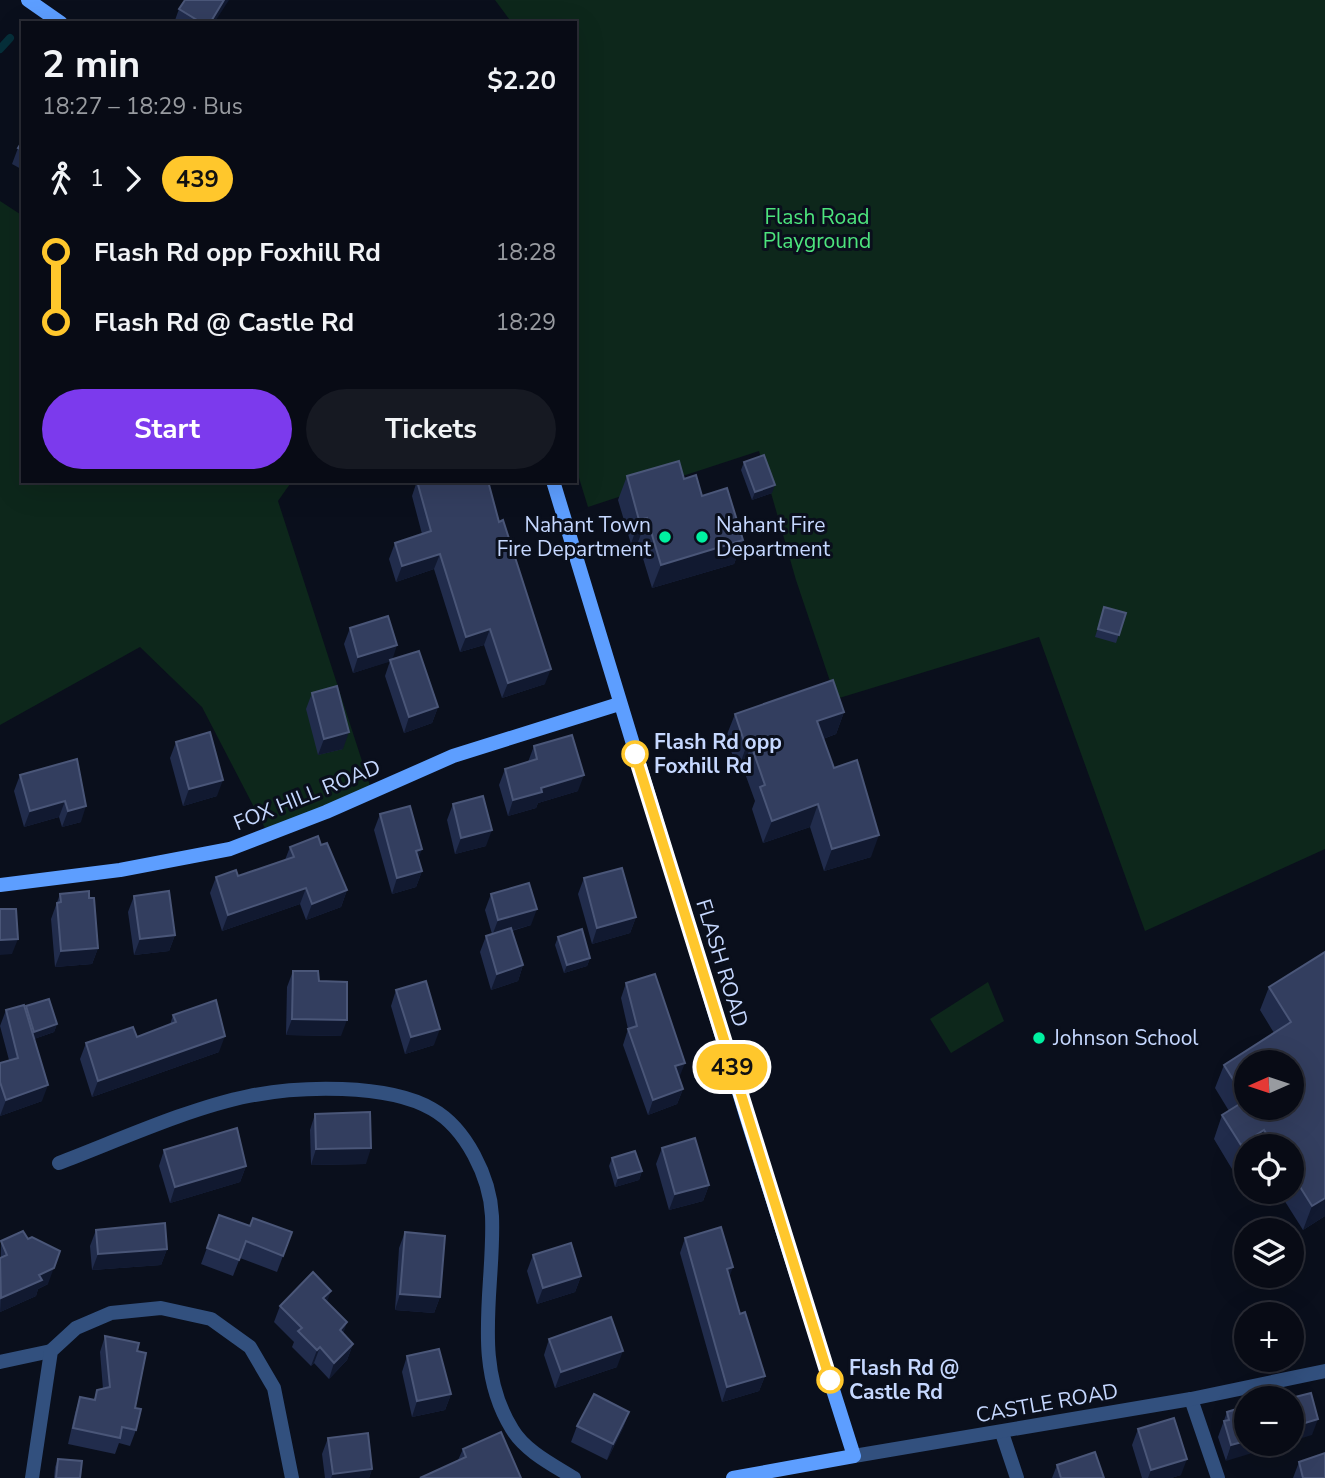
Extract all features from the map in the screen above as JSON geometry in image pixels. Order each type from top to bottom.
[{"type":"main road","points":[[28,0],[58,21]]},
{"type":"main road","name":"FLASH ROAD","points":[[554,483],[619,704],[854,1456]]},
{"type":"main road","name":"FOX HILL ROAD","points":[[0,885],[120,870],[230,849],[326,812],[453,756],[619,704]]},
{"type":"main road","name":"CASTLE ROAD","points":[[733,1478],[854,1456]]},
{"type":"street","points":[[59,1163],[162,1124],[249,1096],[331,1089],[384,1094],[430,1108],[455,1125],[482,1171],[485,1182],[492,1214],[485,1333],[497,1393],[512,1430],[538,1456],[574,1478]]},
{"type":"street","points":[[0,1362],[51,1351],[76,1328],[111,1313],[161,1308],[211,1319],[250,1347],[274,1388],[292,1478]]},
{"type":"street","points":[[32,1478],[51,1351]]},
{"type":"street","name":"CASTLE ROAD","points":[[854,1456],[1191,1399],[1325,1371]]},
{"type":"street","points":[[1191,1399],[1218,1478]]},
{"type":"street","points":[[1002,1433],[1017,1478]]},
{"type":"green space","name":"Flash Road Playground","points":[[495,0],[1325,0],[1325,849],[1145,931],[1039,637],[836,699],[796,580],[759,451],[588,507],[577,471],[577,21],[511,21]]},
{"type":"green space","points":[[0,201],[21,215],[21,483],[291,483],[278,501],[372,792],[268,834],[202,707],[140,647],[0,725]]},
{"type":"green space","points":[[988,982],[1004,1021],[951,1053],[930,1019]]},
{"type":"building","points":[[185,0],[224,0],[211,21],[199,21],[179,9]]},
{"type":"building","points":[[764,455],[775,485],[755,492],[744,462]]},
{"type":"building","points":[[679,461],[684,479],[696,475],[702,496],[727,488],[743,540],[661,565],[647,518],[639,520],[627,476]]},
{"type":"building","points":[[418,483],[489,483],[499,522],[503,520],[551,669],[508,683],[490,629],[466,637],[440,554],[402,566],[395,543],[431,531]]},
{"type":"building","points":[[1104,607],[1126,613],[1119,635],[1098,629]]},
{"type":"building","points":[[388,616],[397,645],[358,657],[350,628]]},
{"type":"building","points":[[419,651],[438,707],[409,717],[390,660]]},
{"type":"building","points":[[833,680],[844,712],[817,721],[834,768],[857,760],[879,835],[832,849],[818,804],[772,821],[760,787],[765,785],[751,745],[746,747],[735,714]]},
{"type":"building","points":[[337,686],[349,732],[324,739],[312,693]]},
{"type":"building","points":[[210,732],[223,780],[189,789],[176,742]]},
{"type":"building","points":[[572,735],[584,775],[513,800],[505,769],[537,759],[534,746]]},
{"type":"building","points":[[77,759],[86,806],[68,811],[65,801],[30,811],[20,775]]},
{"type":"building","points":[[483,796],[492,830],[461,838],[453,804]]},
{"type":"building","points":[[410,806],[422,849],[416,851],[422,871],[397,878],[380,814]]},
{"type":"building","points":[[318,836],[321,845],[327,843],[347,890],[312,904],[306,888],[228,915],[216,877],[236,870],[238,876],[294,857],[290,847]]},
{"type":"building","points":[[622,868],[636,917],[597,928],[584,878]]},
{"type":"building","points":[[529,883],[537,909],[498,920],[491,894]]},
{"type":"building","points":[[89,891],[89,898],[94,898],[98,948],[61,951],[57,903],[61,902],[60,894]]},
{"type":"building","points":[[169,891],[175,935],[140,939],[134,896]]},
{"type":"building","points":[[0,909],[16,909],[18,939],[0,940]]},
{"type":"building","points":[[511,928],[523,965],[497,974],[486,936]]},
{"type":"building","points":[[582,929],[590,958],[567,965],[558,937]]},
{"type":"building","points":[[1325,952],[1325,1198],[1312,1206],[1304,1193],[1304,1134],[1266,1134],[1264,1130],[1258,1134],[1234,1134],[1222,1115],[1234,1108],[1234,1120],[1304,1120],[1304,1050],[1247,1050],[1291,1022],[1269,987]]},
{"type":"building","points":[[293,971],[318,971],[319,981],[347,982],[347,1020],[292,1019]]},
{"type":"building","points":[[655,974],[685,1063],[675,1066],[683,1089],[653,1100],[628,1029],[637,1026],[626,983]]},
{"type":"building","points":[[426,981],[440,1029],[411,1037],[396,990]]},
{"type":"building","points":[[49,999],[57,1024],[34,1032],[26,1006]]},
{"type":"building","points":[[216,1000],[225,1036],[98,1081],[86,1043],[133,1027],[137,1037],[176,1022],[173,1015]]},
{"type":"building","points":[[24,1005],[48,1085],[6,1100],[0,1082],[0,1063],[18,1058],[6,1010]]},
{"type":"building","points":[[1234,1059],[1234,1081],[1224,1065]]},
{"type":"building","points":[[370,1112],[371,1148],[316,1149],[315,1114]]},
{"type":"building","points":[[237,1128],[246,1166],[175,1187],[164,1150]]},
{"type":"building","points":[[695,1138],[709,1185],[675,1194],[662,1148]]},
{"type":"building","points":[[635,1151],[642,1171],[618,1178],[612,1158]]},
{"type":"building","points":[[219,1215],[250,1226],[253,1218],[292,1232],[283,1256],[246,1241],[239,1260],[207,1248]]},
{"type":"building","points":[[165,1223],[167,1249],[98,1254],[96,1230]]},
{"type":"building","points":[[721,1227],[733,1267],[727,1269],[740,1314],[745,1312],[765,1376],[727,1387],[685,1238]]},
{"type":"building","points":[[23,1231],[28,1239],[32,1237],[60,1251],[54,1268],[39,1275],[42,1280],[1,1298],[0,1258],[7,1255],[1,1241]]},
{"type":"building","points":[[405,1232],[445,1236],[440,1297],[400,1294]]},
{"type":"building","points":[[571,1243],[581,1276],[543,1288],[533,1255]]},
{"type":"building","points":[[313,1272],[331,1291],[323,1298],[347,1322],[340,1330],[353,1344],[334,1363],[320,1347],[317,1350],[298,1331],[302,1328],[280,1306]]},
{"type":"building","points":[[611,1317],[623,1351],[561,1372],[549,1339]]},
{"type":"building","points":[[105,1336],[139,1343],[137,1351],[146,1353],[135,1408],[141,1409],[136,1430],[122,1427],[120,1438],[73,1428],[80,1397],[95,1400],[97,1390],[110,1387]]},
{"type":"building","points":[[439,1349],[451,1394],[417,1401],[407,1356]]},
{"type":"building","points":[[1311,1393],[1318,1419],[1304,1423],[1304,1395]]},
{"type":"building","points":[[594,1394],[629,1412],[613,1444],[577,1426]]},
{"type":"building","points":[[1234,1410],[1234,1444],[1231,1445],[1224,1421],[1229,1420],[1227,1412]]},
{"type":"building","points":[[1174,1418],[1187,1459],[1151,1470],[1138,1429]]},
{"type":"building","points":[[501,1432],[521,1478],[420,1478],[466,1457],[463,1449]]},
{"type":"building","points":[[368,1433],[372,1469],[333,1474],[328,1438]]},
{"type":"building","points":[[1095,1452],[1104,1478],[1061,1478],[1057,1465]]},
{"type":"building","points":[[1325,1453],[1325,1478],[1303,1478],[1299,1462]]},
{"type":"building","points":[[58,1459],[82,1461],[80,1478],[56,1478]]},
{"type":"waterway","points":[[0,49],[10,38]]},
{"type":"bus line","name":"439","points":[[635,754],[830,1380]]},
{"type":"place","name":"Nahant Town Fire Department","points":[[665,537]]},
{"type":"place","name":"Nahant Fire Department","points":[[702,537]]},
{"type":"place","name":"Flash Rd opp Foxhill Rd","points":[[635,754]]},
{"type":"place","name":"Johnson School","points":[[1039,1038]]},
{"type":"place","name":"Flash Rd @ Castle Rd","points":[[830,1380]]}]
